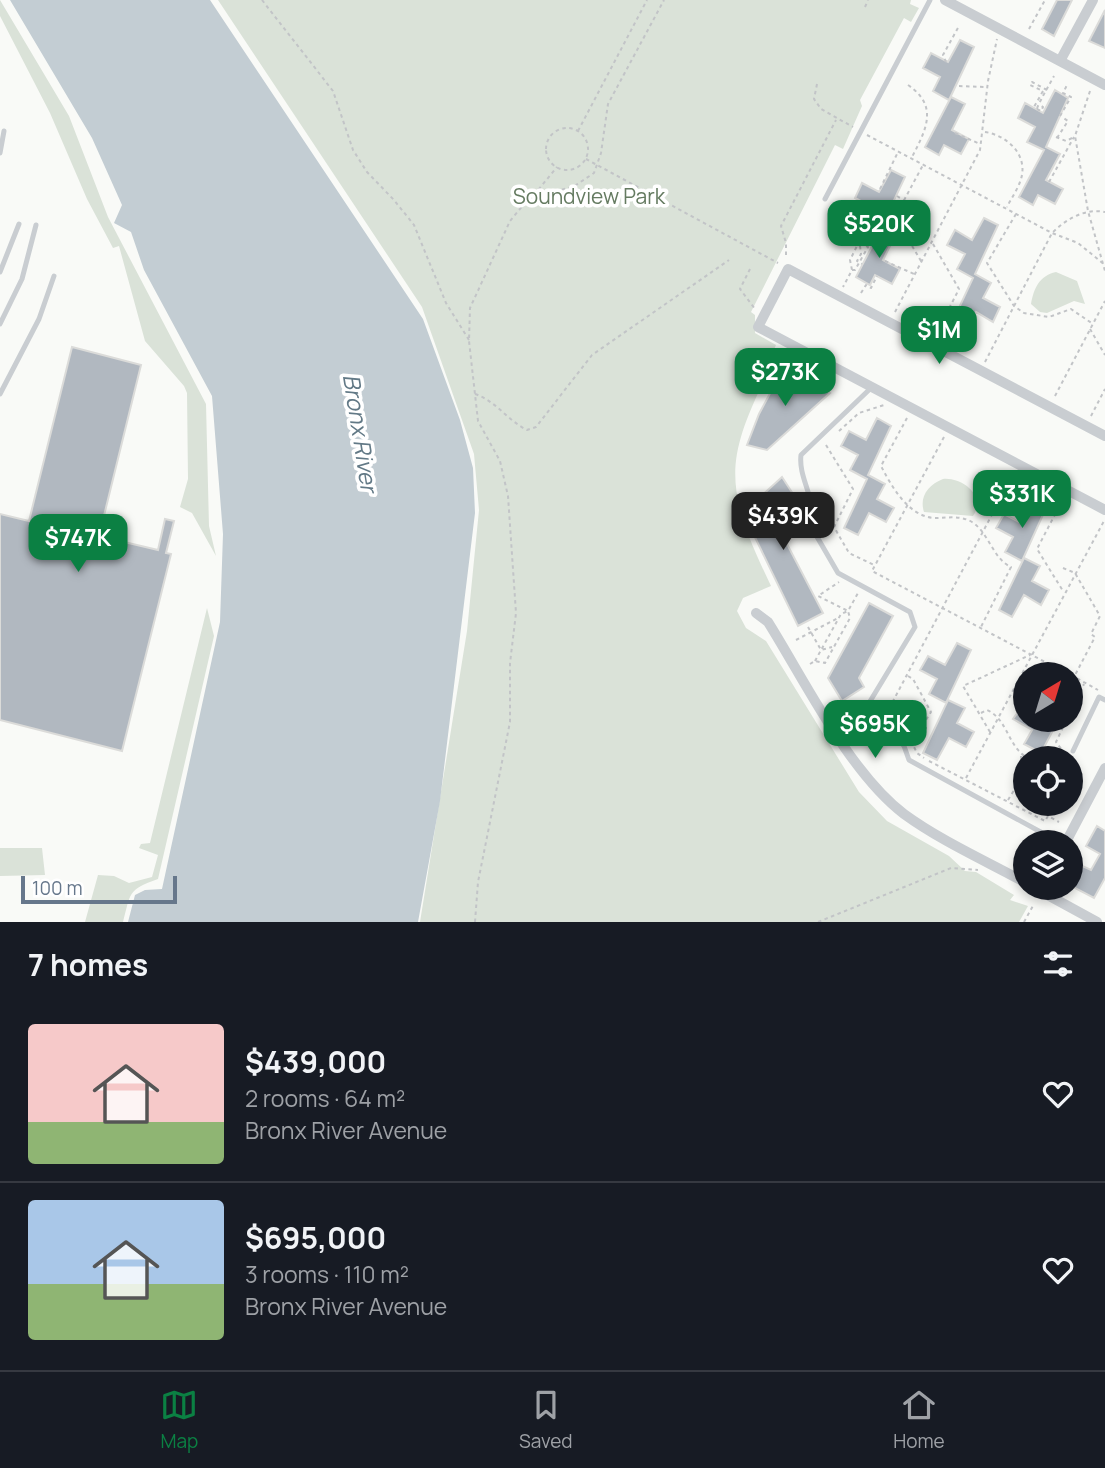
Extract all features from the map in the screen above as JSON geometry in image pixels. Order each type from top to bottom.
[{"type":"street","points":[[945,0],[1100,83]]},
{"type":"street","points":[[1060,61],[1093,0]]},
{"type":"street","points":[[1105,436],[788,269],[758,327],[1105,510]]},
{"type":"street","points":[[756,613],[768,622],[834,728],[879,791],[905,814],[1013,876]]},
{"type":"street","points":[[1072,830],[1105,768]]},
{"type":"street","points":[[1034,904],[1035,900]]},
{"type":"street","points":[[1058,900],[1097,922]]},
{"type":"lane","points":[[825,199],[930,0]]},
{"type":"lane","points":[[0,153],[4,131]]},
{"type":"lane","points":[[0,272],[19,224]]},
{"type":"lane","points":[[0,324],[22,279],[36,225]]},
{"type":"lane","points":[[0,394],[39,319],[54,276]]},
{"type":"lane","points":[[834,728],[866,708],[915,627],[910,612],[838,573],[809,523],[813,507],[799,469],[801,455],[872,387]]},
{"type":"lane","points":[[1075,746],[1099,697],[1105,700]]},
{"type":"lane","points":[[886,720],[904,746],[909,760],[1037,830]]},
{"type":"path","points":[[262,0],[333,91],[353,149],[367,172],[414,225],[446,303],[469,341]]},
{"type":"path","points":[[579,131],[647,0]]},
{"type":"path","points":[[534,196],[573,187],[584,181],[598,165],[608,104],[664,0]]},
{"type":"path","points":[[864,7],[868,0]]},
{"type":"path","points":[[1029,29],[1045,0]]},
{"type":"path","points":[[946,62],[943,55],[959,26]]},
{"type":"path","points":[[890,323],[981,144],[987,87],[1000,30]]},
{"type":"path","points":[[1047,90],[1032,82],[1030,85],[1043,91],[1034,107],[1038,106],[1047,90],[1054,76]]},
{"type":"path","points":[[1068,83],[1063,93],[1070,97],[1060,116],[1068,121],[1056,138],[1069,141],[1074,136]]},
{"type":"path","points":[[1049,182],[1100,83]]},
{"type":"path","points":[[817,84],[816,104],[837,119],[1052,233],[1078,243],[1105,265]]},
{"type":"path","points":[[908,85],[916,90],[929,116],[928,126],[911,158]]},
{"type":"path","points":[[959,86],[987,87]]},
{"type":"path","points":[[786,254],[786,243],[780,226],[837,119]]},
{"type":"path","points":[[566,128],[579,131],[587,142],[586,159],[576,168],[556,167],[547,155],[548,140],[558,130],[566,128]]},
{"type":"path","points":[[984,132],[1007,139],[1020,158],[1021,178],[1006,209]]},
{"type":"path","points":[[955,133],[981,144]]},
{"type":"path","points":[[1074,136],[1088,211],[1105,271]]},
{"type":"path","points":[[880,189],[899,151]]},
{"type":"path","points":[[586,159],[788,269]]},
{"type":"path","points":[[895,217],[923,165]]},
{"type":"path","points":[[475,922],[478,882],[510,722],[510,663],[516,613],[505,479],[500,461],[478,421],[469,341],[470,308],[510,221],[556,167]]},
{"type":"path","points":[[897,197],[904,201]]},
{"type":"path","points":[[842,211],[860,242],[868,247],[846,281]]},
{"type":"path","points":[[981,370],[1052,233],[1067,221],[1088,211],[1105,212]]},
{"type":"path","points":[[891,214],[922,262]]},
{"type":"path","points":[[1016,214],[988,263],[1014,306],[1038,317],[1071,309],[1093,324]]},
{"type":"path","points":[[860,242],[860,263]]},
{"type":"path","points":[[852,270],[850,260],[860,242]]},
{"type":"path","points":[[932,243],[960,289],[965,292]]},
{"type":"path","points":[[475,394],[487,398],[516,424],[527,430],[536,426],[592,355],[729,260]]},
{"type":"path","points":[[885,261],[915,275]]},
{"type":"path","points":[[750,268],[740,289],[758,313]]},
{"type":"path","points":[[861,293],[866,285],[871,288],[877,276]]},
{"type":"path","points":[[931,344],[960,289]]},
{"type":"path","points":[[1049,406],[1105,301]]},
{"type":"path","points":[[951,305],[957,308]]},
{"type":"path","points":[[960,346],[977,316]]},
{"type":"path","points":[[1090,329],[1105,355]]},
{"type":"path","points":[[1086,426],[1105,389]]},
{"type":"path","points":[[834,436],[859,413],[885,405]]},
{"type":"path","points":[[907,417],[881,466],[908,505],[931,518],[962,517],[983,532],[1003,564],[1011,567],[980,628]]},
{"type":"path","points":[[944,436],[872,571],[1046,662]]},
{"type":"path","points":[[825,443],[853,489],[834,527],[849,553],[875,566]]},
{"type":"path","points":[[903,730],[892,703],[1013,474]]},
{"type":"path","points":[[1062,500],[1037,549],[1064,593]]},
{"type":"path","points":[[960,789],[1102,522]]},
{"type":"path","points":[[1063,568],[1075,573],[1100,616],[1091,635],[1096,637],[1080,662]]},
{"type":"path","points":[[816,660],[825,663],[850,618],[848,611],[818,596],[846,577]]},
{"type":"path","points":[[796,640],[848,611],[861,586]]},
{"type":"path","points":[[810,664],[816,660],[839,618]]},
{"type":"path","points":[[808,627],[821,650]]},
{"type":"path","points":[[821,650],[834,647]]},
{"type":"path","points":[[990,732],[963,686],[1031,654]]},
{"type":"path","points":[[907,675],[913,679],[931,712],[922,726],[926,728],[915,746]]},
{"type":"path","points":[[1084,683],[1105,693]]},
{"type":"path","points":[[980,714],[987,710],[999,715],[1016,746]]},
{"type":"path","points":[[855,738],[886,720]]},
{"type":"path","points":[[909,738],[916,753],[923,758],[1045,821],[1048,816],[1059,822]]},
{"type":"path","points":[[1007,802],[1013,792]]},
{"type":"path","points":[[818,922],[951,868],[978,870]]},
{"type":"path","points":[[1024,922],[1034,904]]},
{"type":"green space","points":[[0,0],[69,116],[108,217],[206,404],[209,526],[216,556],[192,513],[180,507],[188,479],[187,393],[145,341],[119,246],[113,248],[87,199],[50,113],[0,16]]},
{"type":"green space","name":"Soundview Park","points":[[218,0],[911,0],[910,4],[919,8],[911,22],[904,18],[860,100],[862,106],[843,149],[835,145],[751,312],[755,315],[755,333],[776,345],[773,352],[777,354],[747,419],[735,469],[743,520],[771,586],[743,598],[737,611],[746,628],[766,641],[859,792],[887,821],[949,856],[965,871],[976,872],[1013,894],[1010,900],[1028,906],[1019,922],[420,922],[467,631],[479,510],[474,454],[422,307]]},
{"type":"green space","points":[[1056,272],[1077,281],[1085,304],[1074,301],[1047,313],[1040,312],[1031,304],[1038,284],[1045,276]]},
{"type":"green space","points":[[943,479],[958,481],[975,495],[977,509],[973,516],[924,512],[926,492]]},
{"type":"green space","points":[[207,608],[214,636],[158,879],[135,890],[127,905],[123,922],[85,922],[98,875],[114,876],[129,883],[152,877],[158,855],[139,848],[141,844],[150,843]]},
{"type":"green space","points":[[0,848],[42,848],[45,875],[0,876]]},
{"type":"water","name":"Bronx River","points":[[10,0],[210,0],[423,319],[460,420],[473,468],[475,513],[440,801],[418,922],[128,922],[135,895],[145,890],[162,889],[220,622],[223,534],[212,396],[144,270],[131,232],[114,223],[122,205],[92,138]]},
{"type":"building","points":[[1057,0],[1072,0],[1054,36],[1042,29]]},
{"type":"building","points":[[1105,10],[1105,48],[1089,41]]},
{"type":"building","points":[[960,40],[974,47],[949,100],[933,91],[940,77],[923,68],[931,53],[948,62]]},
{"type":"building","points":[[1055,90],[1068,98],[1046,147],[1060,154],[1046,180],[1063,189],[1055,204],[1038,195],[1033,205],[1019,197],[1044,150],[1027,142],[1035,127],[1018,118],[1025,103],[1043,113]]},
{"type":"building","points":[[951,97],[965,104],[952,130],[969,139],[961,154],[944,145],[939,155],[925,147]]},
{"type":"building","points":[[891,170],[905,177],[880,230],[864,222],[872,207],[855,198],[862,183],[879,192]]},
{"type":"building","points":[[984,218],[998,225],[975,274],[991,283],[983,298],[1000,307],[993,322],[976,312],[964,335],[950,327],[973,278],[957,269],[965,254],[947,245],[955,230],[972,240]]},
{"type":"building","points":[[882,227],[896,234],[883,260],[900,269],[892,284],[875,275],[870,285],[856,277]]},
{"type":"building","points":[[72,347],[141,365],[99,536],[158,550],[165,519],[174,521],[166,553],[171,554],[122,751],[0,720],[0,514],[29,521]]},
{"type":"building","points":[[783,369],[797,376],[800,372],[830,393],[767,450],[747,445],[759,414]]},
{"type":"building","points":[[877,418],[891,426],[868,475],[885,484],[877,499],[894,508],[886,522],[869,513],[858,535],[844,528],[867,479],[850,470],[858,455],[841,446],[849,431],[866,440]]},
{"type":"building","points":[[782,477],[797,500],[775,521],[823,613],[798,626],[750,527],[759,522],[747,509]]},
{"type":"building","points":[[1033,501],[1046,508],[1022,561],[1005,552],[1013,537],[996,528],[1004,514],[1021,523]]},
{"type":"building","points":[[1024,558],[1040,566],[1032,581],[1049,590],[1041,605],[1024,595],[1012,617],[999,610]]},
{"type":"building","points":[[869,603],[893,616],[859,678],[864,687],[842,701],[828,678]]},
{"type":"building","points":[[957,643],[971,650],[946,703],[929,694],[937,679],[920,670],[928,656],[945,665]]},
{"type":"building","points":[[948,700],[965,708],[957,723],[974,732],[966,747],[949,738],[937,760],[923,753]]},
{"type":"building","points":[[1031,732],[1052,732],[1045,746],[1024,744]]},
{"type":"building","points":[[1097,826],[1105,831],[1105,878],[1094,898],[1083,892],[1083,866],[1091,870],[1100,854],[1086,846]]}]
